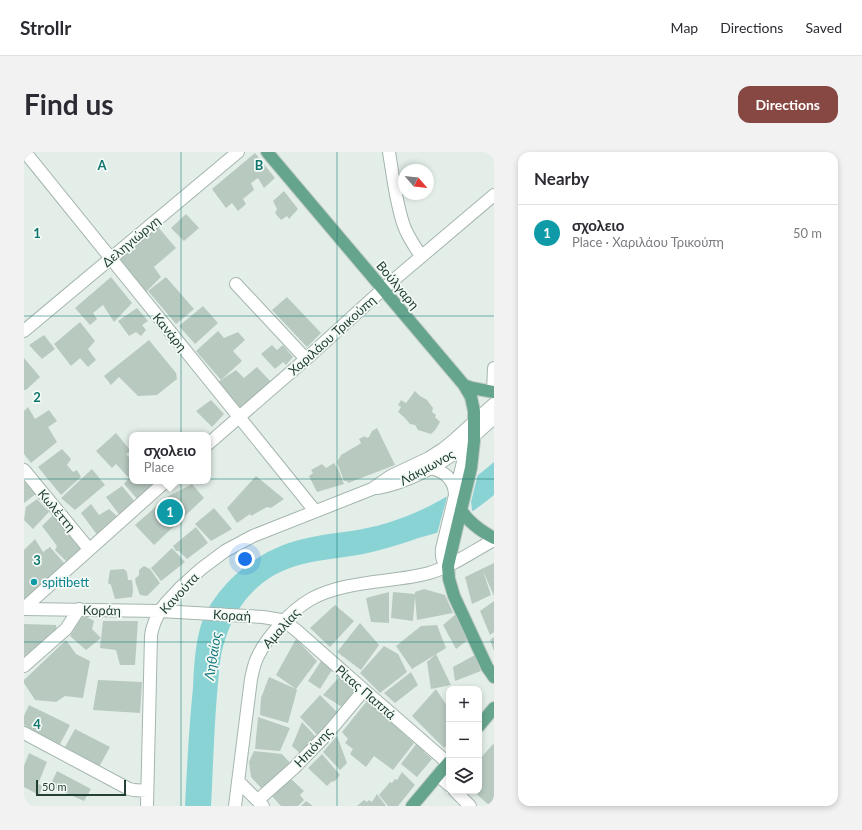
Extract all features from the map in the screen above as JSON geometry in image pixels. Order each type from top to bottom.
[{"type":"main road","name":"Βούλγαρη","points":[[267,152],[464,385],[472,401],[475,421],[474,450],[461,510],[448,547],[448,566]]},
{"type":"main road","points":[[464,385],[494,396]]},
{"type":"main road","points":[[461,510],[481,530],[494,539]]},
{"type":"main road","points":[[448,566],[449,579],[454,596],[487,667],[494,677]]},
{"type":"main road","points":[[482,722],[494,708]]},
{"type":"main road","points":[[412,806],[446,766]]},
{"type":"street","name":"Κανάρη","points":[[25,152],[315,511]]},
{"type":"street","name":"Δεληγιώργη","points":[[24,331],[238,152]]},
{"type":"street","points":[[389,152],[404,226],[411,241],[421,256]]},
{"type":"street","name":"Χαριλάου Τρικούπη","points":[[211,441],[306,359],[383,289],[494,195]]},
{"type":"street","points":[[236,284],[306,359]]},
{"type":"street","points":[[372,489],[391,476],[438,452],[453,441],[475,421],[494,396],[494,368]]},
{"type":"street","name":"Λάκμωνος","points":[[372,489],[395,484],[442,462],[494,418]]},
{"type":"street","points":[[448,547],[455,494],[464,458],[475,435]]},
{"type":"street","points":[[430,468],[442,472],[452,482],[454,485],[455,494]]},
{"type":"street","name":"Κωλέττη","points":[[24,470],[89,549]]},
{"type":"street","points":[[24,608],[163,484]]},
{"type":"street","name":"Κανούτα","points":[[146,806],[150,643],[153,626],[160,611],[180,588],[201,569],[225,551],[253,536],[372,489]]},
{"type":"street","name":"Αμαλίας","points":[[235,806],[251,679],[255,663],[263,646],[283,622],[311,599],[328,592],[369,583],[421,575],[448,566],[494,539]]},
{"type":"street","name":"Κοράη","points":[[24,608],[160,611],[183,613]]},
{"type":"street","points":[[24,666],[66,629],[79,609]]},
{"type":"street","name":"Κοραή","points":[[183,613],[270,618],[283,622]]},
{"type":"street","name":"Ρίτας Παππά","points":[[283,622],[296,630],[446,759]]},
{"type":"street","name":"Ηπιόνης","points":[[260,803],[328,733],[364,690]]},
{"type":"street","points":[[24,733],[129,789],[147,791]]},
{"type":"street","points":[[438,775],[446,782]]},
{"type":"street","points":[[238,781],[260,803]]},
{"type":"street","points":[[458,794],[470,806]]},
{"type":"water","name":"Ληθαίος","points":[[494,462],[494,495],[482,505],[444,530],[377,551],[303,564],[275,575],[252,592],[243,603],[229,629],[221,655],[216,708],[211,806],[185,806],[189,732],[197,640],[206,613],[228,582],[237,573],[256,559],[288,543],[312,537],[378,526],[430,506],[457,490]]},
{"type":"pier","points":[[478,474],[471,502],[474,513],[444,532],[437,534],[447,494]]},
{"type":"building","points":[[255,153],[275,178],[264,188],[258,178],[251,183],[254,190],[243,199],[246,204],[238,211],[232,203],[226,208],[212,189]]},
{"type":"building","points":[[284,191],[298,209],[289,219],[287,216],[281,220],[275,213],[277,209],[273,201]]},
{"type":"building","points":[[186,214],[199,228],[184,241],[171,228]]},
{"type":"building","points":[[158,227],[176,248],[154,267],[161,277],[145,293],[118,261]]},
{"type":"building","points":[[111,277],[132,303],[114,322],[103,305],[93,313],[97,319],[90,325],[75,308]]},
{"type":"building","points":[[166,277],[194,309],[176,324],[148,291]]},
{"type":"building","points":[[287,297],[321,333],[307,347],[272,310]]},
{"type":"building","points":[[203,306],[218,323],[195,344],[179,326]]},
{"type":"building","points":[[137,308],[148,321],[142,325],[146,330],[141,336],[136,332],[129,336],[118,321]]},
{"type":"building","points":[[80,322],[95,341],[88,349],[96,360],[88,367],[80,358],[71,366],[54,344]]},
{"type":"building","points":[[218,331],[224,338],[238,332],[245,340],[233,351],[242,361],[221,380],[196,351]]},
{"type":"building","points":[[44,335],[55,349],[42,359],[29,345]]},
{"type":"building","points":[[149,340],[176,373],[177,379],[157,395],[138,396],[119,377],[111,385],[104,376]]},
{"type":"building","points":[[272,345],[277,350],[283,345],[293,357],[286,365],[283,362],[275,369],[261,354]]},
{"type":"building","points":[[24,358],[40,377],[26,390],[24,390]]},
{"type":"building","points":[[257,367],[272,383],[240,412],[218,382],[236,370],[244,378]]},
{"type":"building","points":[[415,391],[427,400],[433,408],[432,412],[436,415],[435,417],[440,422],[431,434],[418,430],[415,425],[410,424],[398,412],[401,407],[398,405],[401,400],[406,403]]},
{"type":"building","points":[[211,400],[224,414],[212,427],[196,411]]},
{"type":"building","points":[[28,407],[35,419],[49,410],[57,421],[48,427],[57,442],[31,463],[24,454],[24,411]]},
{"type":"building","points":[[377,428],[395,465],[348,483],[347,481],[344,481],[337,462],[341,455],[361,443],[359,439],[365,436],[366,438],[369,437],[372,431]]},
{"type":"building","points":[[116,433],[129,449],[129,452],[126,454],[129,457],[129,478],[116,464],[112,468],[96,451]]},
{"type":"building","points":[[62,449],[71,459],[67,465],[73,472],[77,470],[81,477],[61,495],[38,467]]},
{"type":"building","points":[[334,463],[344,484],[317,492],[309,476],[313,473],[311,470],[322,464],[326,468]]},
{"type":"building","points":[[92,469],[105,485],[75,510],[61,498]]},
{"type":"building","points":[[256,476],[284,499],[271,508],[267,507],[251,516],[250,514],[237,523],[227,508]]},
{"type":"building","points":[[129,478],[129,484],[157,484],[139,501],[124,484]]},
{"type":"building","points":[[24,481],[37,493],[24,503]]},
{"type":"building","points":[[192,484],[204,498],[154,545],[135,525],[167,497]]},
{"type":"building","points":[[122,486],[136,503],[121,517],[106,497]]},
{"type":"building","points":[[37,499],[49,512],[33,529],[24,520],[26,507]]},
{"type":"building","points":[[91,504],[99,515],[109,509],[118,517],[98,536],[81,513]]},
{"type":"building","points":[[214,508],[232,529],[211,541],[195,524]]},
{"type":"building","points":[[54,514],[83,548],[66,561],[55,550],[57,546],[42,526]]},
{"type":"building","points":[[196,527],[208,543],[187,559],[179,551],[176,551],[173,546]]},
{"type":"building","name":"spitibett","points":[[35,539],[43,552],[50,547],[65,564],[24,600],[24,550]]},
{"type":"building","points":[[172,548],[185,562],[161,581],[151,568]]},
{"type":"building","points":[[494,563],[494,596],[483,571],[491,595],[472,604],[465,577]]},
{"type":"building","points":[[144,566],[150,569],[160,583],[147,596],[140,595],[135,579],[139,575],[139,570]]},
{"type":"building","points":[[124,569],[127,572],[128,580],[132,580],[132,597],[115,599],[111,585],[108,583],[110,570]]},
{"type":"building","points":[[424,589],[445,595],[453,613],[417,620],[415,597],[413,621],[391,618],[393,592],[415,594],[415,592]]},
{"type":"building","points":[[389,592],[389,623],[371,622],[366,598]]},
{"type":"building","points":[[494,601],[494,632],[490,635],[480,611]]},
{"type":"building","points":[[335,605],[354,621],[330,647],[310,628]]},
{"type":"building","points":[[456,614],[469,639],[456,649],[443,625]]},
{"type":"building","points":[[83,615],[94,621],[92,629],[101,638],[86,650],[70,636]]},
{"type":"building","points":[[103,621],[138,621],[135,665],[120,665],[116,650],[100,648]]},
{"type":"building","points":[[360,623],[379,645],[361,670],[337,652]]},
{"type":"building","points":[[24,624],[56,625],[57,634],[24,663]]},
{"type":"building","points":[[437,625],[446,648],[412,669],[396,646],[421,626]]},
{"type":"building","points":[[494,637],[494,651],[490,640]]},
{"type":"building","points":[[296,639],[317,661],[296,689],[276,675]]},
{"type":"building","points":[[66,640],[76,654],[90,661],[83,698],[65,696],[56,702],[35,700],[24,683],[24,680]]},
{"type":"building","points":[[384,646],[398,654],[407,672],[380,693],[360,673]]},
{"type":"building","points":[[436,654],[451,685],[431,689],[427,662]]},
{"type":"building","points":[[475,655],[481,671],[455,681],[453,667]]},
{"type":"building","points":[[321,661],[332,670],[320,689],[308,681]]},
{"type":"building","points":[[411,672],[418,685],[395,703],[384,693]]},
{"type":"building","points":[[341,675],[358,689],[342,707],[323,695]]},
{"type":"building","points":[[269,677],[297,690],[288,723],[260,715],[261,698]]},
{"type":"building","points":[[98,680],[142,682],[140,713],[93,710]]},
{"type":"building","points":[[436,689],[446,704],[446,746],[444,748],[412,716]]},
{"type":"building","points":[[320,695],[339,714],[319,737],[300,717]]},
{"type":"building","points":[[367,701],[414,743],[393,770],[374,756],[366,767],[350,754],[353,749],[345,743],[348,739],[342,732]]},
{"type":"building","points":[[29,705],[70,725],[59,746],[24,725],[24,716]]},
{"type":"building","points":[[258,717],[290,728],[280,751],[255,749]]},
{"type":"building","points":[[302,722],[318,739],[304,757],[292,746]]},
{"type":"building","points":[[75,729],[110,747],[99,767],[65,747]]},
{"type":"building","points":[[337,736],[347,763],[340,770],[323,752]]},
{"type":"building","points":[[417,743],[432,759],[417,777],[401,764]]},
{"type":"building","points":[[493,744],[494,802],[490,806],[476,794],[482,794],[482,757]]},
{"type":"building","points":[[254,751],[282,754],[293,766],[264,791],[251,777],[249,762]]},
{"type":"building","points":[[29,753],[47,762],[38,784],[43,786],[39,795],[24,787],[24,766]]},
{"type":"building","points":[[322,754],[340,775],[335,781],[331,782],[327,786],[308,768]]},
{"type":"building","points":[[57,771],[91,789],[84,801],[50,786]]},
{"type":"building","points":[[402,772],[415,785],[398,806],[388,806],[379,795],[390,782],[392,783],[395,779],[397,780]]},
{"type":"building","points":[[289,777],[304,791],[300,795],[304,800],[298,806],[281,806],[271,795]]},
{"type":"building","points":[[377,794],[386,806],[357,806],[364,800],[367,802],[369,800],[372,802]]},
{"type":"building","points":[[306,801],[313,806],[301,806]]},
{"type":"place","name":"σχολειο","points":[[170,512]]},
{"type":"place","name":"spitibett","points":[[34,582]]}]
